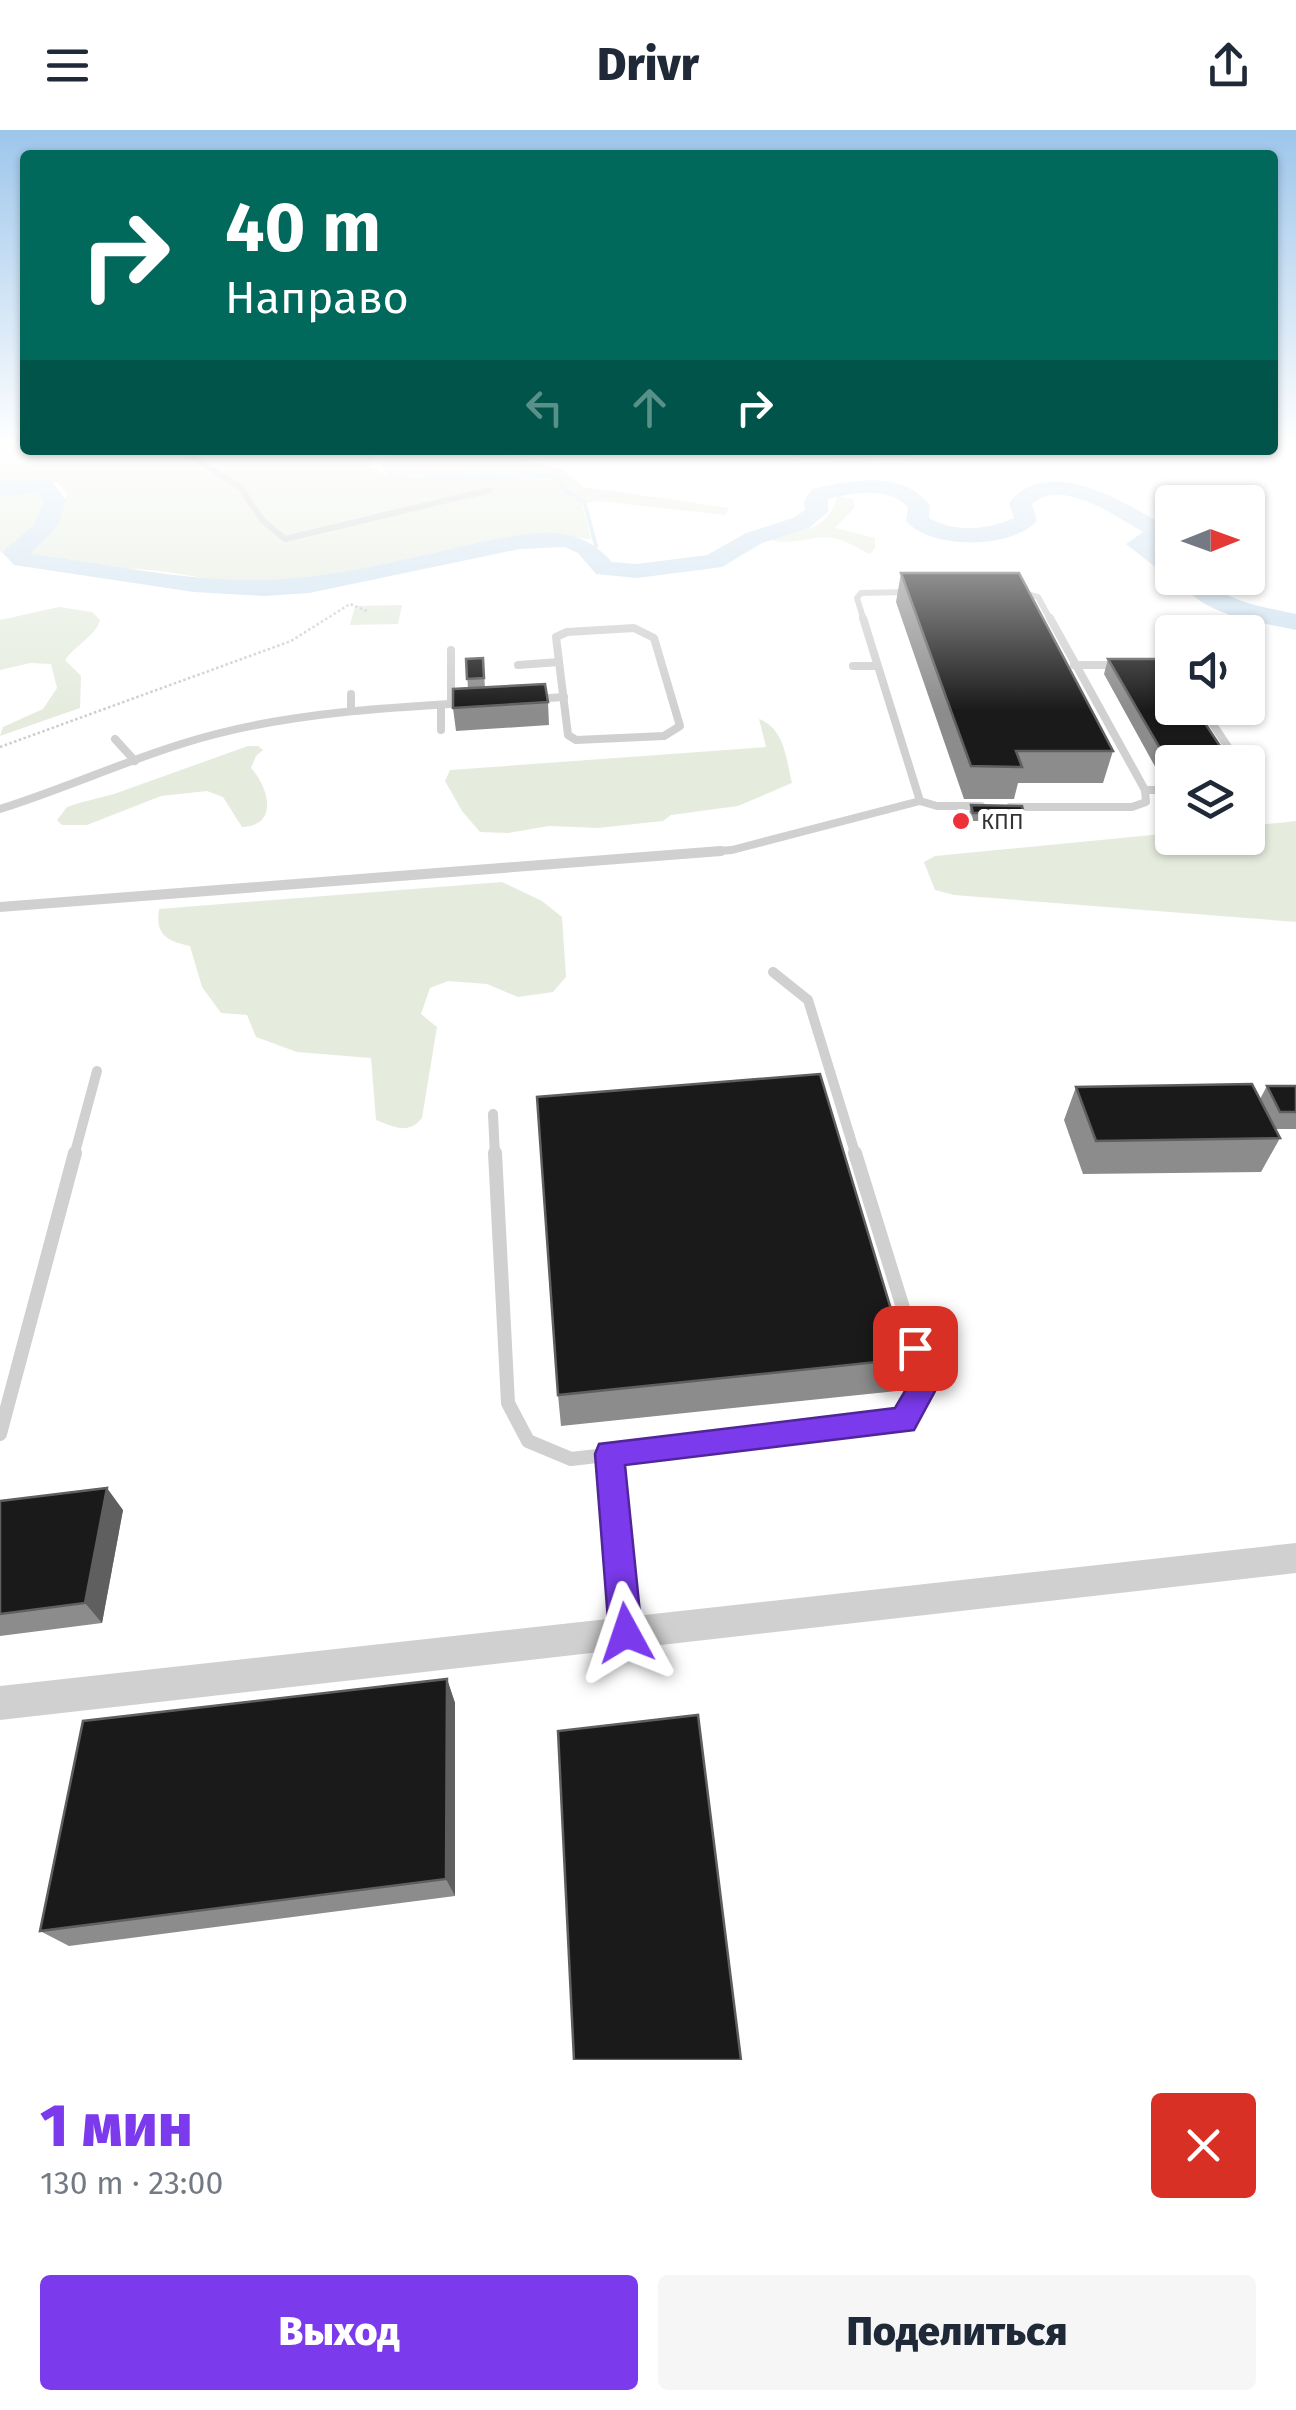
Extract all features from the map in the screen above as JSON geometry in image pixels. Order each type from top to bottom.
[{"type":"street","points":[[0,1703],[1296,1558]]},
{"type":"lane","points":[[275,531],[285,539],[318,531]]},
{"type":"lane","points":[[0,907],[732,850],[920,801],[936,806],[1132,807],[1146,802],[1145,790],[1038,597],[1030,592],[1001,591]]},
{"type":"lane","points":[[920,801],[856,598],[871,592],[927,592]]},
{"type":"lane","points":[[634,628],[646,632],[654,638],[680,726],[664,736],[576,740],[568,735],[559,662],[556,637],[567,632],[634,628]]},
{"type":"lane","points":[[441,730],[451,650]]},
{"type":"lane","points":[[518,665],[559,662]]},
{"type":"lane","points":[[1074,665],[1132,665]]},
{"type":"lane","points":[[853,666],[877,666]]},
{"type":"lane","points":[[350,711],[351,694]]},
{"type":"lane","points":[[527,700],[564,698]]},
{"type":"lane","points":[[0,810],[135,761],[244,728],[350,711],[470,703]]},
{"type":"lane","points":[[115,739],[135,761]]},
{"type":"lane","points":[[1145,790],[1155,790]]},
{"type":"lane","points":[[493,1114],[508,1403],[528,1441],[570,1459],[904,1420],[926,1382],[808,1000],[773,972]]},
{"type":"lane","points":[[0,1434],[97,1071]]},
{"type":"lane","points":[[610,1454],[626,1633]]},
{"type":"path","points":[[0,746],[291,640],[350,604],[370,612]]},
{"type":"shaded area","points":[[0,531],[30,531],[29,532],[0,553]]},
{"type":"shaded area","points":[[50,531],[589,531],[591,539],[513,539],[321,578],[245,583],[155,571],[65,566],[25,554]]},
{"type":"shaded area","points":[[847,531],[875,538],[875,548],[870,554],[833,538],[784,542],[769,539]]},
{"type":"shaded area","points":[[402,605],[398,624],[350,625],[355,606]]},
{"type":"shaded area","points":[[59,607],[92,612],[100,620],[65,660],[81,676],[80,708],[0,736],[3,727],[43,709],[57,688],[51,664],[30,663],[0,670],[0,620]]},
{"type":"shaded area","points":[[759,719],[779,737],[792,783],[738,806],[671,815],[663,821],[598,828],[549,826],[508,833],[480,832],[445,781],[450,770],[766,747]]},
{"type":"shaded area","points":[[248,746],[263,750],[251,768],[266,794],[266,813],[254,825],[242,827],[223,797],[207,791],[161,796],[87,825],[62,825],[57,820],[67,807]]},
{"type":"shaded area","points":[[1296,821],[1296,922],[954,895],[935,890],[924,862],[935,856],[1155,835],[1155,855],[1265,855],[1265,824]]},
{"type":"shaded area","points":[[502,882],[542,901],[562,917],[566,977],[553,992],[518,997],[487,984],[448,981],[430,988],[421,1014],[437,1027],[422,1118],[406,1128],[376,1120],[371,1058],[297,1052],[256,1037],[247,1015],[221,1013],[202,987],[190,946],[169,939],[159,925],[159,909]]},
{"type":"building","points":[[901,573],[1019,573],[1113,751],[1016,751],[1022,767],[971,766]]},
{"type":"building","points":[[483,658],[484,678],[467,679],[466,659]]},
{"type":"building","points":[[1108,659],[1155,659],[1155,725],[1206,725],[1219,745],[1158,745]]},
{"type":"building","points":[[545,684],[548,702],[453,708],[453,689]]},
{"type":"building","points":[[971,805],[1022,806],[1024,813],[973,813]]},
{"type":"building","points":[[820,1074],[906,1359],[558,1395],[537,1097]]},
{"type":"building","points":[[1252,1084],[1280,1138],[1096,1141],[1076,1087]]},
{"type":"building","points":[[1267,1086],[1296,1086],[1296,1112],[1280,1112]]},
{"type":"building","points":[[107,1488],[85,1603],[0,1614],[0,1501]]},
{"type":"building","points":[[447,1679],[446,1879],[40,1931],[83,1721]]},
{"type":"building","points":[[698,1715],[741,2060],[574,2060],[558,1731]]},
{"type":"waterway","points":[[40,531],[14,552],[23,560],[194,584],[264,588],[309,585],[520,542],[568,540],[586,548],[605,569],[637,571],[713,562],[754,538],[776,531]]},
{"type":"waterway","points":[[589,551],[596,546],[592,531]]},
{"type":"waterway","points":[[938,531],[971,536],[1000,531]]},
{"type":"waterway","points":[[1155,537],[1138,544],[1155,556]]},
{"type":"waterway","points":[[1207,595],[1230,608],[1296,622]]},
{"type":"place","name":"КПП","points":[[961,821]]},
{"type":"route","points":[[626,1633],[610,1454],[904,1420],[926,1382],[915,1348]]}]
